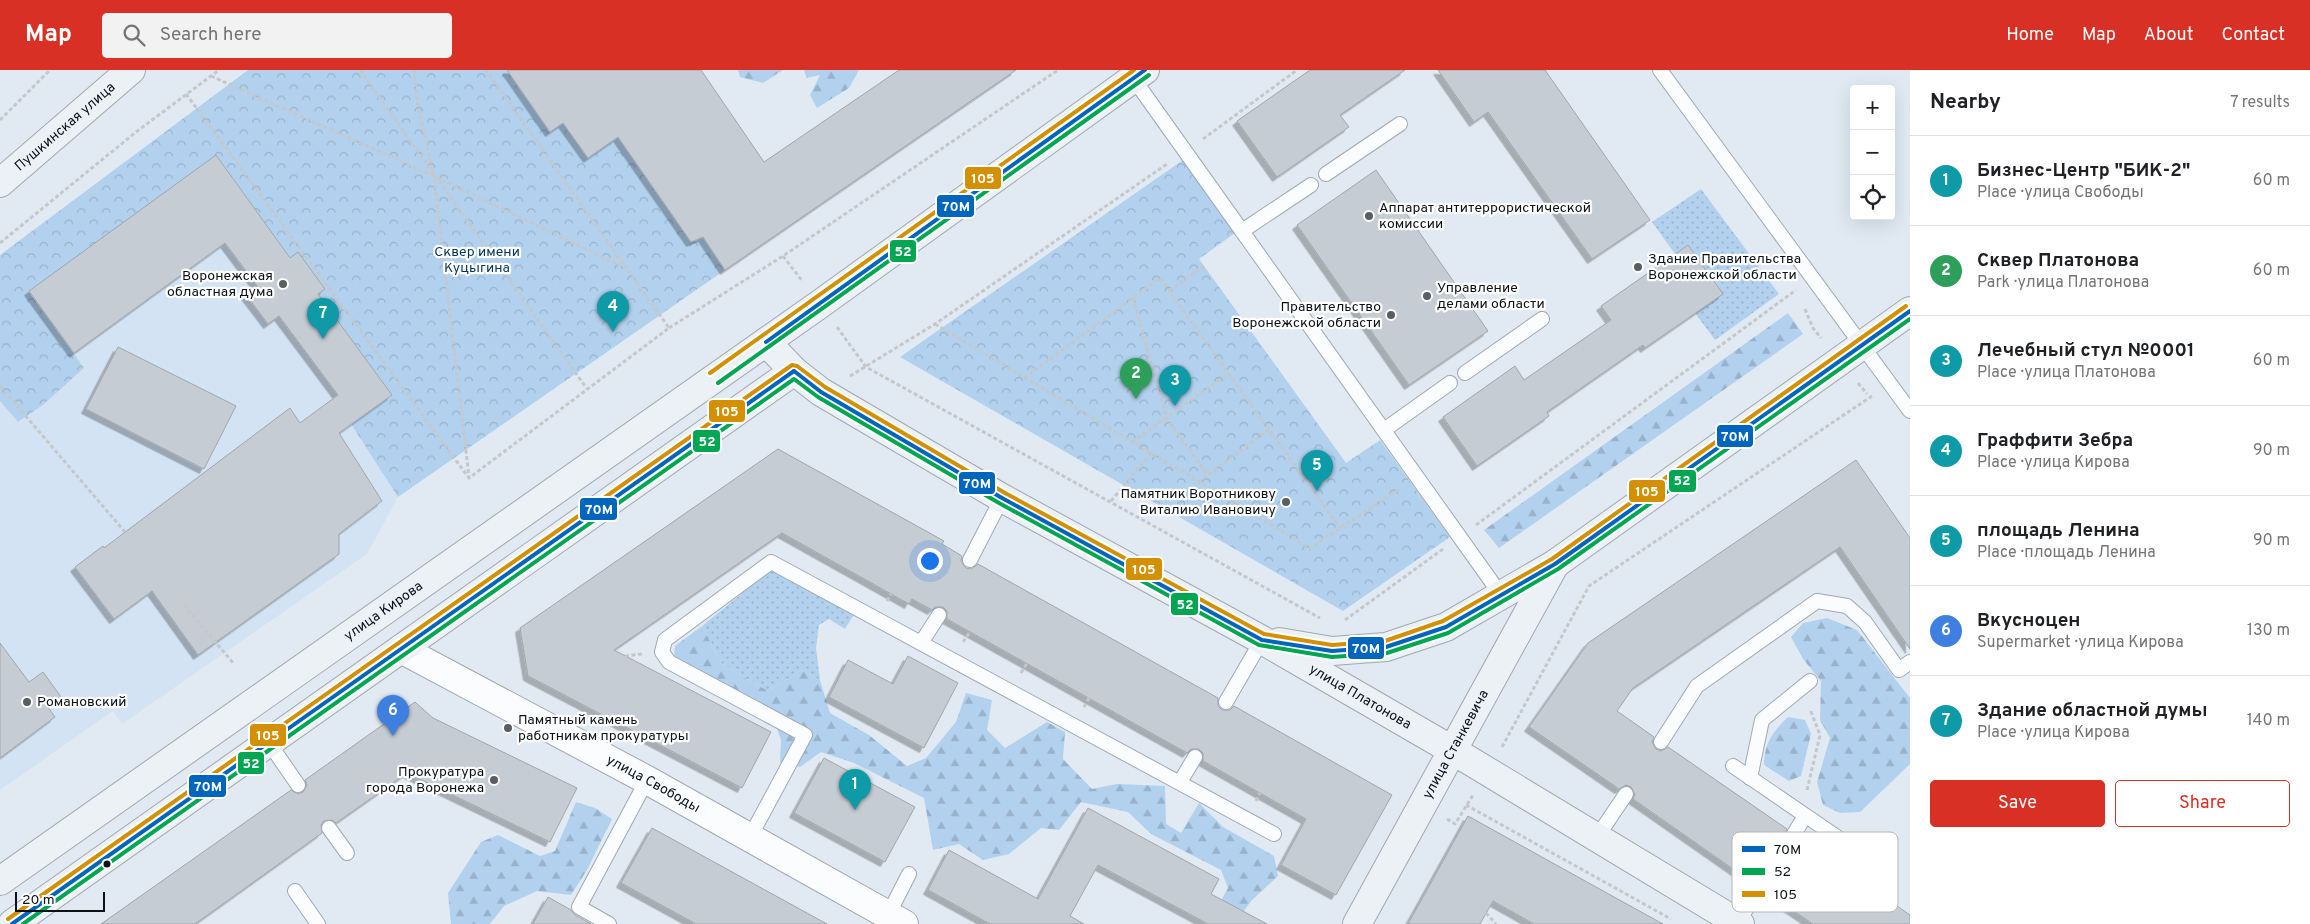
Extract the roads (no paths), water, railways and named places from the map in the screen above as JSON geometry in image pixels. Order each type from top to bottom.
[{"type":"main road","name":"Пушкинская улица","points":[[0,183],[131,70]]},
{"type":"main road","name":"улица Кирова","points":[[0,881],[766,342],[1139,74]]},
{"type":"main road","points":[[1262,640],[1332,652],[1386,647],[1446,627],[1555,564],[1910,311]]},
{"type":"main road","name":"улица Платонова","points":[[766,342],[794,371],[821,392],[1002,498],[1262,640],[1452,750],[1738,923]]},
{"type":"main road","points":[[12,924],[794,371]]},
{"type":"main road","name":"улица Станкевича","points":[[1357,924],[1555,564]]},
{"type":"street","name":"улица Свободы","points":[[402,649],[647,780],[896,920]]},
{"type":"lane","points":[[1660,70],[1910,411]]},
{"type":"lane","points":[[1139,74],[1185,151],[1501,595]]},
{"type":"lane","points":[[1326,174],[1400,124]]},
{"type":"lane","points":[[1242,231],[1311,185]]},
{"type":"lane","points":[[1465,373],[1542,319]]},
{"type":"lane","points":[[1384,430],[1450,383]]},
{"type":"lane","points":[[970,560],[1002,498]]},
{"type":"lane","points":[[750,837],[805,735],[669,662],[662,652],[665,640],[771,562],[1274,834]]},
{"type":"lane","points":[[1661,742],[1697,686],[1817,601],[1847,606],[1864,622],[1899,670],[1910,662]]},
{"type":"lane","points":[[921,643],[939,615]]},
{"type":"lane","points":[[1226,702],[1262,640]]},
{"type":"lane","points":[[1750,778],[1762,720],[1806,684]]},
{"type":"lane","points":[[269,743],[298,784]]},
{"type":"lane","points":[[1180,782],[1195,757]]},
{"type":"lane","points":[[1733,766],[1829,832]]},
{"type":"lane","points":[[608,924],[579,907],[647,780]]},
{"type":"lane","points":[[1597,837],[1626,794]]},
{"type":"lane","points":[[1795,832],[1803,815]]},
{"type":"lane","points":[[329,828],[347,853]]},
{"type":"lane","points":[[896,920],[909,874]]},
{"type":"lane","points":[[295,891],[318,924]]},
{"type":"lane","points":[[1738,923],[1745,912]]},
{"type":"place","name":"Аппарат антитеррористической комиссии","points":[[1369,216]]},
{"type":"place","name":"Здание Правительства Воронежской области","points":[[1638,267]]},
{"type":"place","name":"Воронежская областная дума","points":[[283,284]]},
{"type":"place","name":"Управление делами области","points":[[1427,296]]},
{"type":"place","name":"Правительство Воронежской области","points":[[1391,315]]},
{"type":"place","name":"Граффити Зебра","points":[[613,332]]},
{"type":"place","name":"Здание областной думы","points":[[323,339]]},
{"type":"place","name":"Сквер Платонова","points":[[1136,399]]},
{"type":"place","name":"Лечебный стул №0001","points":[[1175,406]]},
{"type":"place","name":"площадь Ленина","points":[[1317,491]]},
{"type":"place","name":"Памятник Воротникову Виталию Ивановичу","points":[[1286,502]]},
{"type":"place","name":"Романовский","points":[[27,702]]},
{"type":"place","name":"Памятный камень работникам прокуратуры","points":[[508,728]]},
{"type":"place","name":"Вкусноцен","points":[[393,736]]},
{"type":"place","name":"Прокуратура города Воронежа","points":[[494,780]]},
{"type":"place","name":"Бизнес-Центр \"БИК-2\"","points":[[855,810]]},
{"type":"park label","name":"Сквер имени Куцыгина","points":[[477,260]]}]
